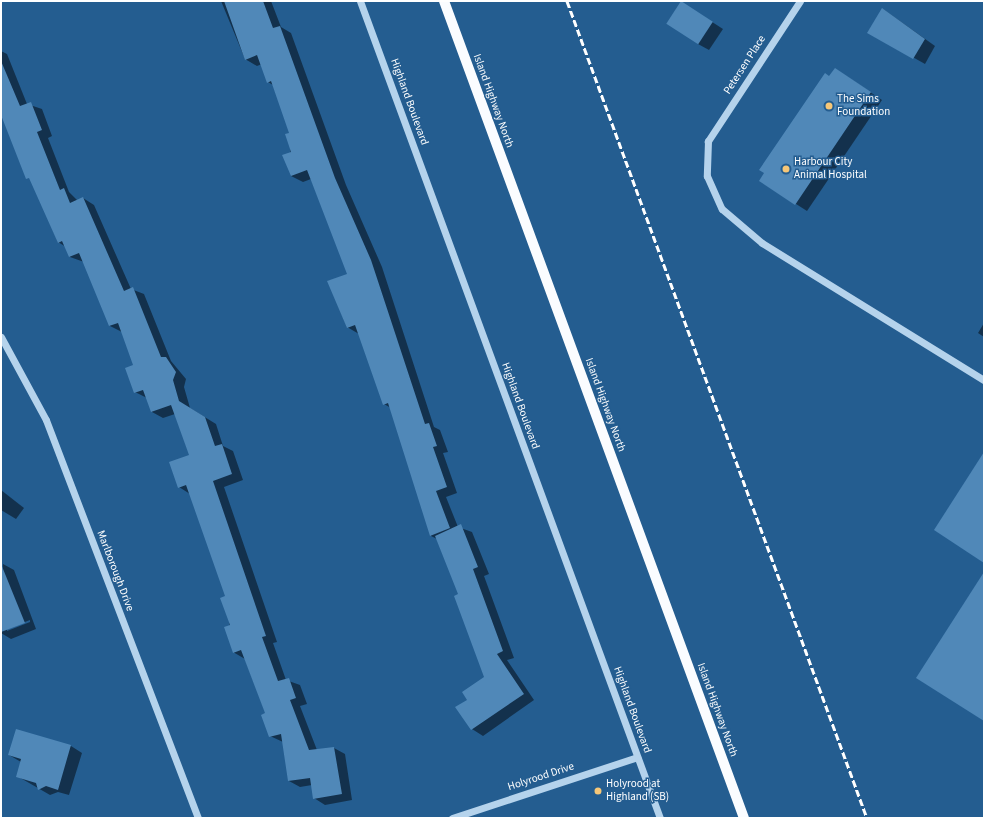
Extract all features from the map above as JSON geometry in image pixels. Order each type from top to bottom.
[{"type":"main road","name":"Island Highway North","points":[[444,1],[744,818]]},
{"type":"street","name":"Highland Boulevard","points":[[360,1],[660,818]]},
{"type":"street","name":"Petersen Place","points":[[800,1],[708,141],[707,176],[722,209],[762,243],[984,380]]},
{"type":"street","name":"Marlborough Drive","points":[[1,337],[46,420],[198,818]]},
{"type":"street","name":"Holyrood Drive","points":[[452,818],[637,757]]},
{"type":"building","points":[[224,1],[263,1],[273,28],[280,26],[335,178],[371,260],[425,424],[429,423],[437,446],[433,447],[447,487],[436,491],[450,528],[430,536],[388,403],[383,405],[355,325],[347,328],[327,281],[347,274],[307,170],[291,176],[282,155],[291,152],[285,134],[289,133],[271,81],[267,83],[257,55],[245,60]]},
{"type":"building","points":[[681,1],[713,22],[698,44],[666,24]]},
{"type":"building","points":[[882,8],[925,39],[913,59],[867,33]]},
{"type":"building","points":[[1,61],[20,106],[31,102],[42,130],[37,132],[60,190],[64,188],[70,203],[83,197],[124,291],[133,287],[161,357],[166,357],[176,372],[173,380],[179,401],[205,417],[215,446],[222,444],[232,474],[213,481],[266,636],[262,637],[278,681],[289,678],[296,698],[290,700],[309,750],[334,747],[342,794],[313,799],[310,778],[288,781],[281,734],[269,737],[261,715],[265,713],[241,650],[233,653],[224,627],[230,625],[220,598],[225,596],[186,485],[178,488],[169,462],[189,455],[171,405],[151,412],[143,390],[134,393],[125,368],[133,365],[118,323],[109,326],[79,253],[69,257],[62,241],[58,243],[29,178],[26,179],[1,115]]},
{"type":"building","points":[[835,68],[871,92],[795,205],[759,181],[764,173],[759,170],[825,73],[829,76]]},
{"type":"building","points":[[984,452],[984,563],[934,530]]},
{"type":"building","points":[[461,524],[478,567],[473,569],[503,651],[497,654],[524,694],[471,730],[455,707],[467,700],[462,692],[484,677],[454,596],[458,594],[435,536]]},
{"type":"building","points":[[1,564],[25,623],[1,632]]},
{"type":"building","points":[[984,572],[984,721],[916,678]]},
{"type":"building","points":[[16,729],[71,745],[58,790],[46,786],[38,790],[36,783],[16,777],[21,759],[8,755]]},
{"type":"railway","points":[[567,1],[867,818]]},
{"type":"place","name":"The Sims Foundation","points":[[829,106]]},
{"type":"place","name":"Harbour City Animal Hospital","points":[[786,169]]},
{"type":"place","name":"Holyrood at Highland (SB)","points":[[598,791]]}]
